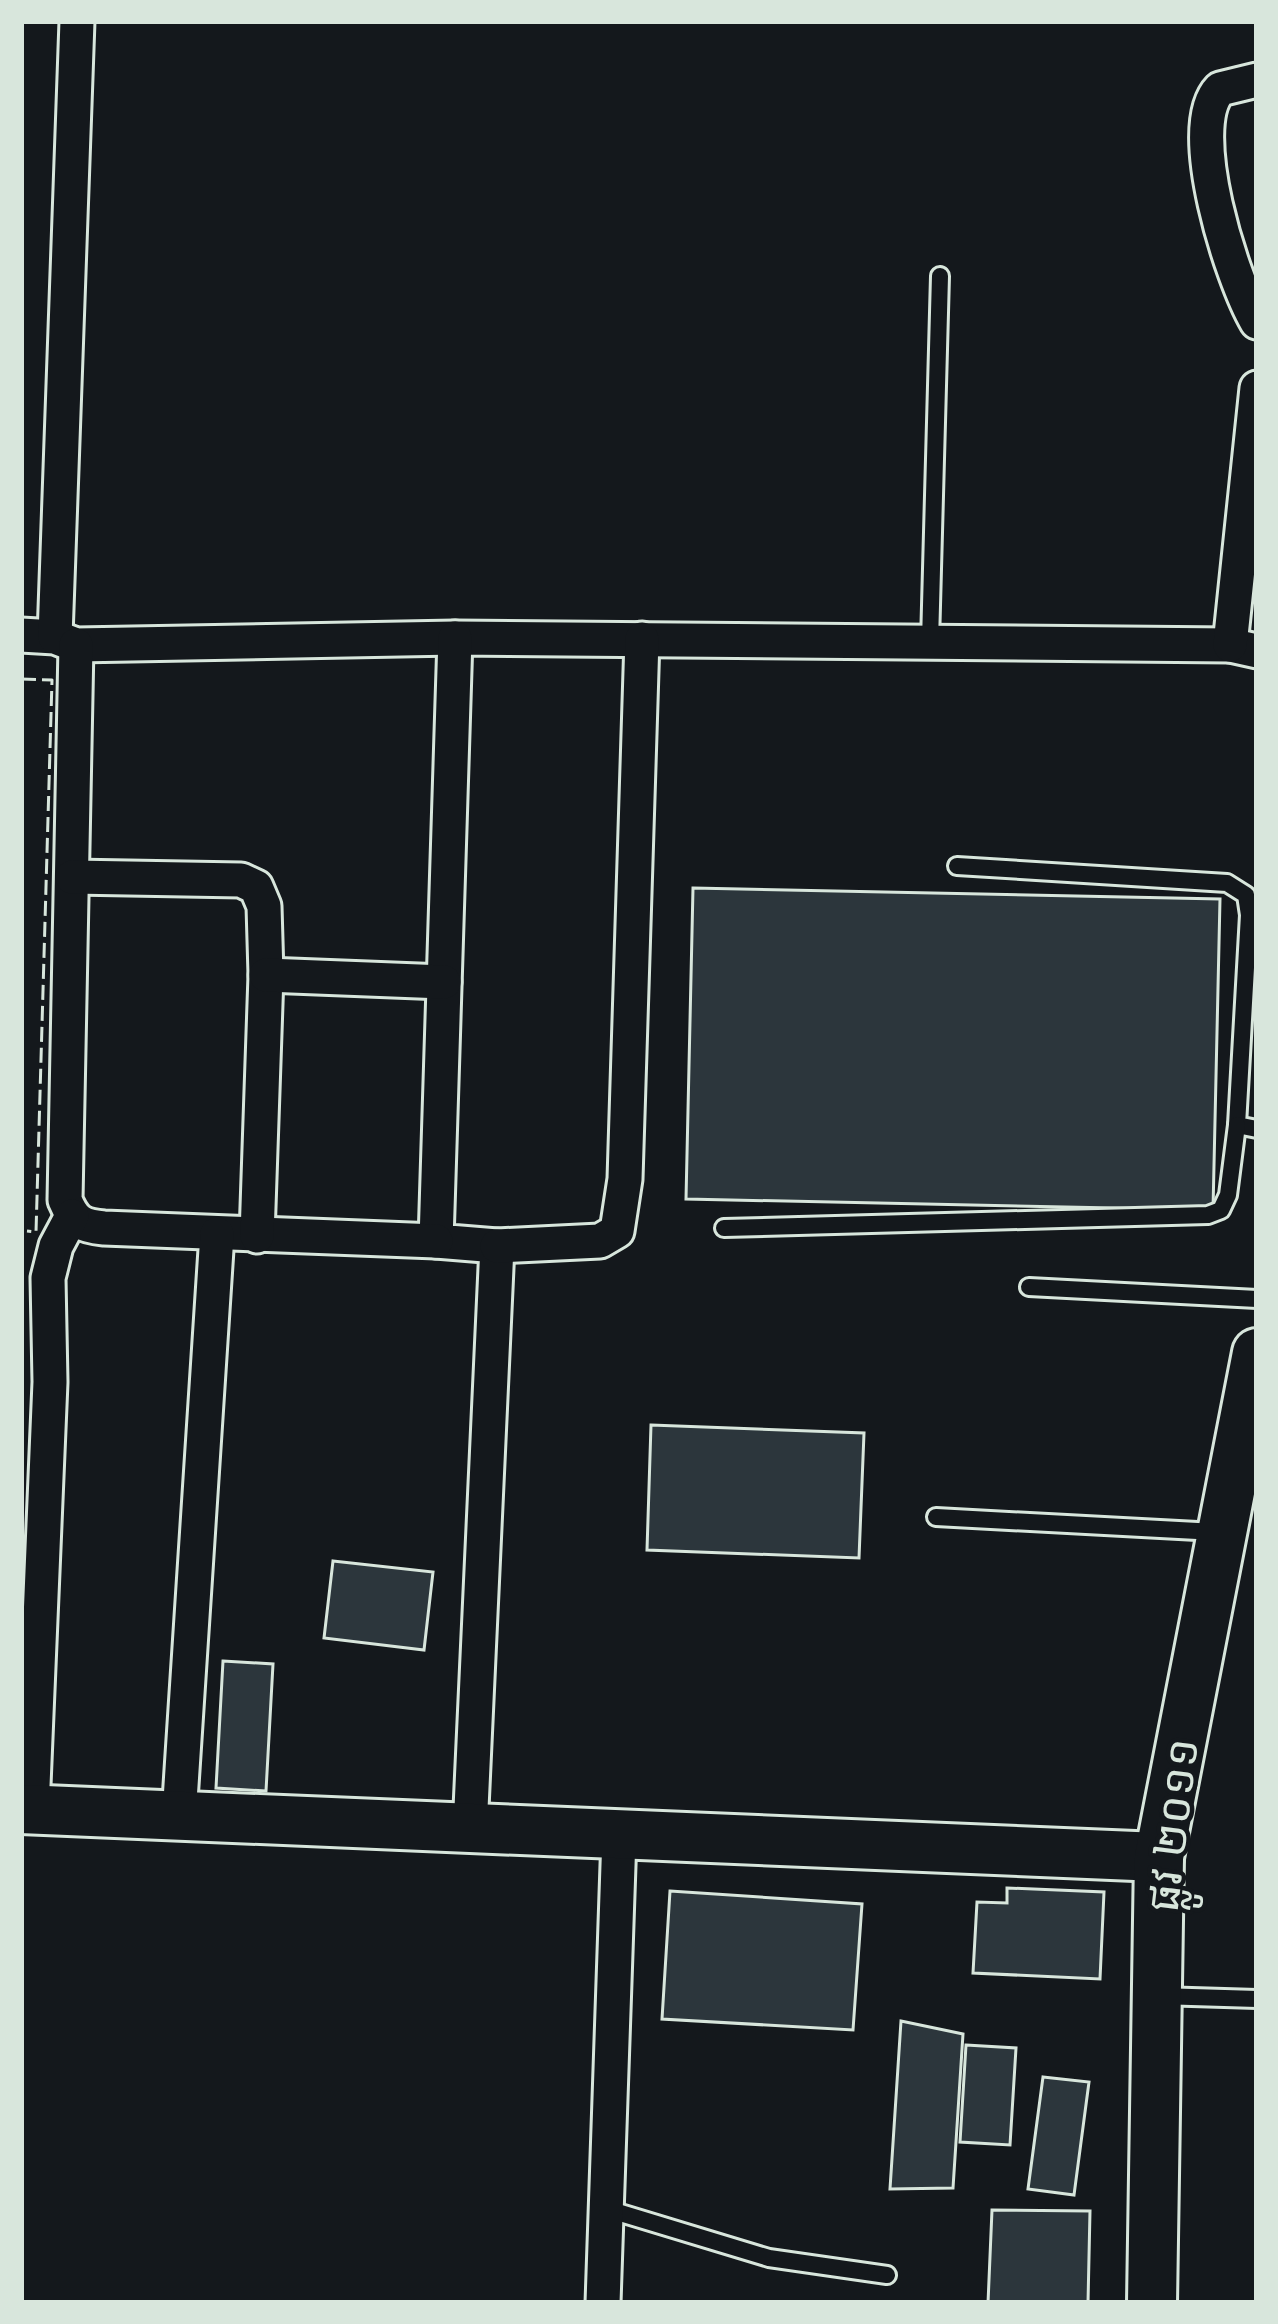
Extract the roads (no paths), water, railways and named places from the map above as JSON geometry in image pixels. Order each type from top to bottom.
[{"type":"street","points":[[77,21],[66,641],[72,877],[65,1201],[64,1231],[48,1278],[50,1382],[26,1809],[1159,1857]]},
{"type":"street","points":[[1257,80],[1220,88],[1207,110],[1220,226],[1244,300],[1257,322]]},
{"type":"street","points":[[21,635],[66,641],[455,638],[1244,648],[1257,388]]},
{"type":"street","points":[[436,1240],[455,638]]},
{"type":"street","points":[[21,1246],[84,1226],[497,1246],[600,1241],[617,1231],[625,1179],[642,640]]},
{"type":"street","points":[[72,877],[241,880],[256,887],[264,907],[266,975],[257,1236]]},
{"type":"street","points":[[266,975],[444,982]]},
{"type":"street","points":[[179,1816],[217,1234]]},
{"type":"street","points":[[470,1830],[497,1246]]},
{"type":"street","name":"ផ្លូវ ២០១១","points":[[1152,2303],[1159,1857],[1255,1375]]},
{"type":"street","points":[[603,2303],[619,1836]]},
{"type":"lane","points":[[930,642],[940,276]]},
{"type":"lane","points":[[724,1228],[1208,1215],[1221,1210],[1228,1195],[1238,1125],[1250,914],[1246,895],[1227,883],[957,866]]},
{"type":"lane","points":[[1238,1125],[1257,1129]]},
{"type":"lane","points":[[1029,1287],[1257,1299]]},
{"type":"lane","points":[[936,1516],[1222,1533]]},
{"type":"lane","points":[[1158,1996],[1257,1999]]},
{"type":"lane","points":[[603,2208],[769,2258],[886,2275]]}]
